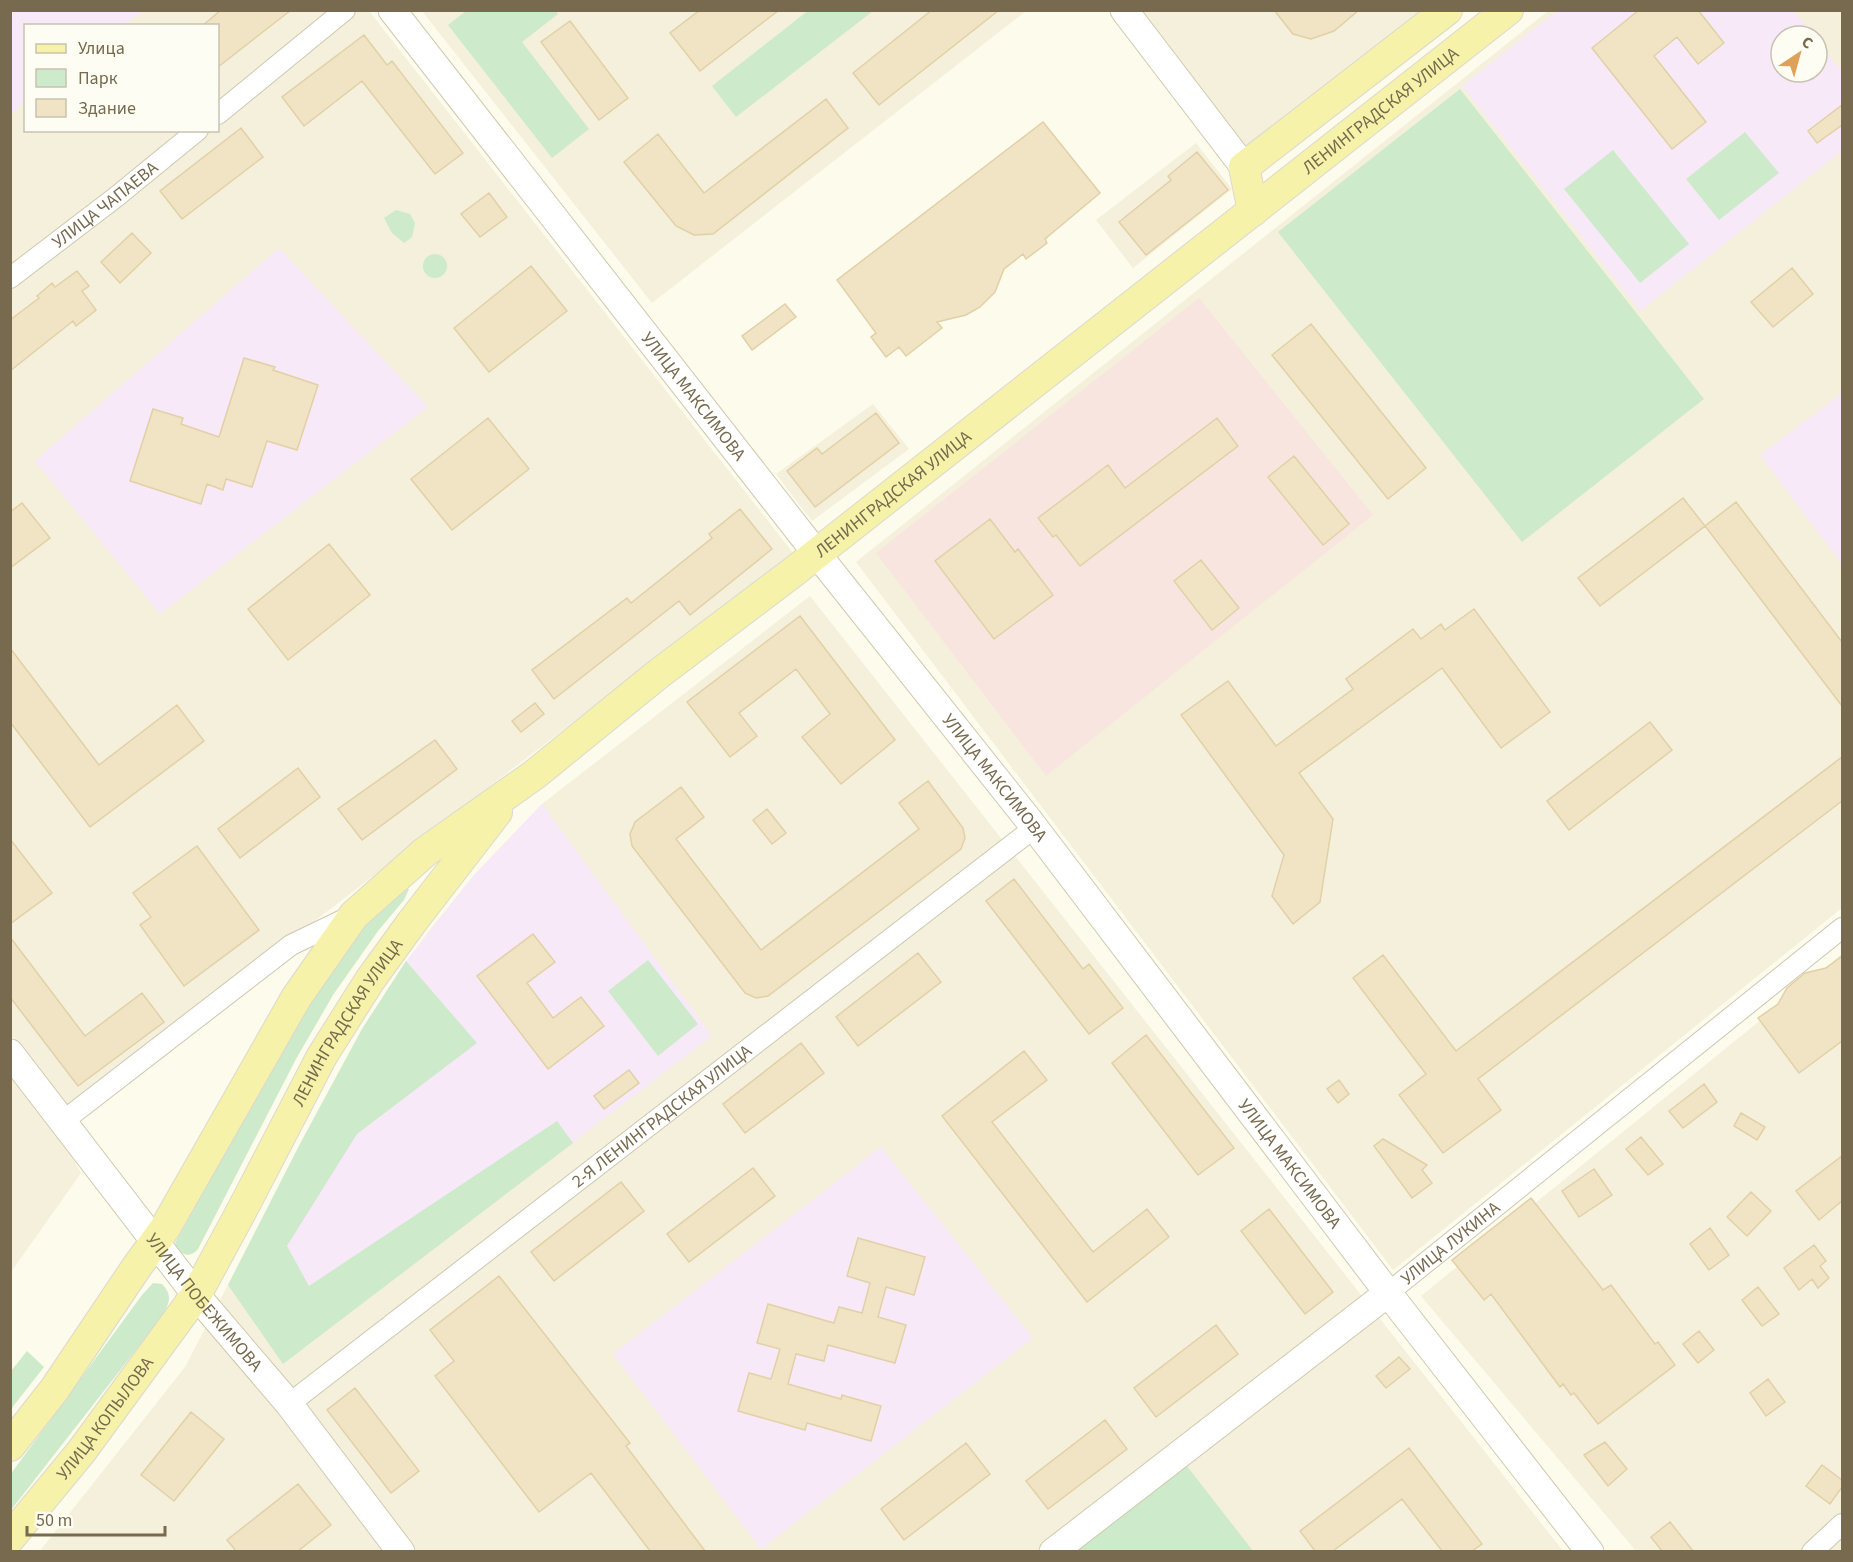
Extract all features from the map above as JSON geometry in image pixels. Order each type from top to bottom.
[{"type":"main road","name":"УЛИЦА МАКСИМОВА","points":[[392,10],[1034,828],[1388,1293],[1590,1551]]},
{"type":"main road","points":[[1124,10],[1244,167],[1252,211]]},
{"type":"main road","points":[[1244,167],[1447,10]]},
{"type":"main road","name":"ЛЕНИНГРАДСКАЯ УЛИЦА","points":[[155,1243],[296,999],[354,915],[425,852],[534,774],[683,654],[817,553],[1508,10]]},
{"type":"main road","name":"ЛЕНИНГРАДСКАЯ УЛИЦА","points":[[196,1295],[322,1056],[370,980],[486,827],[534,774]]},
{"type":"main road","name":"УЛИЦА ПОБЕЖИМОВА","points":[[10,1053],[155,1243],[289,1404],[401,1551]]},
{"type":"main road","points":[[10,1446],[54,1390],[155,1243]]},
{"type":"main road","name":"УЛИЦА ЛУКИНА","points":[[1053,1551],[1388,1293]]},
{"type":"main road","name":"УЛИЦА КОПЫЛОВА","points":[[10,1538],[81,1452],[196,1295]]},
{"type":"street","points":[[219,113],[345,10]]},
{"type":"street","name":"УЛИЦА ЧАПАЕВА","points":[[10,278],[116,197],[196,132]]},
{"type":"street","name":"2-Я ЛЕНИНГРАДСКАЯ УЛИЦА","points":[[289,1404],[1034,828]]},
{"type":"street","name":"ЛЕНИНГРАДСКАЯ УЛИЦА","points":[[62,1122],[291,945],[354,915]]},
{"type":"street","name":"УЛИЦА ЛУКИНА","points":[[1388,1293],[1842,928]]},
{"type":"street","points":[[1812,1551],[1842,1524]]},
{"type":"shaded area","points":[[11,10],[144,10],[125,24],[24,24],[24,103],[11,114]]},
{"type":"shaded area","points":[[11,11],[369,11],[793,553],[69,1110],[11,1035]]},
{"type":"shaded area","points":[[422,11],[1026,11],[652,303]]},
{"type":"shaded area","points":[[1135,11],[1421,11],[1244,151]]},
{"type":"shaded area","points":[[1548,11],[1842,11],[1842,908],[1393,1270],[856,562]]},
{"type":"shaded area","points":[[1557,11],[1794,11],[1804,24],[1769,24],[1769,84],[1829,84],[1829,55],[1842,72],[1842,151],[1640,311],[1462,86]]},
{"type":"shaded area","points":[[1196,143],[1232,189],[1133,268],[1096,220]]},
{"type":"shaded area","points":[[279,248],[428,407],[160,614],[35,461]]},
{"type":"shaded area","points":[[1199,298],[1373,515],[1046,776],[876,553]]},
{"type":"shaded area","points":[[1842,393],[1842,564],[1760,455]]},
{"type":"shaded area","points":[[873,404],[909,449],[812,521],[776,474]]},
{"type":"shaded area","points":[[810,596],[1563,1551],[39,1552],[185,1367],[362,1029],[428,932],[474,875],[542,804]]},
{"type":"shaded area","points":[[542,804],[712,1036],[283,1364],[228,1285],[362,1029],[406,961],[474,875]]},
{"type":"shaded area","points":[[1842,954],[1842,1551],[1636,1551],[1421,1296]]},
{"type":"shaded area","points":[[11,1070],[50,1120],[81,1173],[11,1272]]},
{"type":"shaded area","points":[[881,1147],[1033,1338],[761,1549],[613,1354]]},
{"type":"green space","points":[[809,10],[873,11],[736,117],[712,86]]},
{"type":"green space","points":[[466,11],[556,11],[558,14],[522,42],[589,129],[552,158],[448,25]]},
{"type":"green space","points":[[1460,89],[1704,399],[1522,542],[1278,232]]},
{"type":"green space","points":[[1745,132],[1779,173],[1719,220],[1686,179]]},
{"type":"green space","points":[[1613,150],[1689,244],[1640,283],[1564,189]]},
{"type":"green space","points":[[396,210],[410,214],[415,223],[412,237],[404,243],[392,233],[384,218]]},
{"type":"green space","points":[[435,254],[440,255],[446,261],[446,271],[440,277],[435,278],[430,277],[424,271],[423,266],[424,261],[430,255]]},
{"type":"green space","points":[[405,887],[409,889],[404,900],[378,931],[333,995],[296,1059],[198,1249],[188,1255],[182,1253],[175,1243],[296,1023],[357,934],[395,892]]},
{"type":"green space","points":[[648,960],[698,1024],[658,1056],[608,991]]},
{"type":"green space","points":[[406,961],[477,1043],[357,1134],[287,1246],[309,1286],[557,1121],[573,1143],[283,1364],[228,1285],[362,1029]]},
{"type":"green space","points":[[153,1283],[162,1284],[169,1295],[164,1314],[11,1510],[10,1475]]},
{"type":"green space","points":[[27,1351],[44,1367],[11,1409],[11,1371]]},
{"type":"green space","points":[[1183,1461],[1253,1551],[1066,1552]]},
{"type":"building","points":[[221,10],[291,10],[219,66],[219,24],[204,24]]},
{"type":"building","points":[[700,10],[779,10],[700,71],[670,33]]},
{"type":"building","points":[[932,10],[999,10],[879,105],[853,73]]},
{"type":"building","points":[[1274,10],[1359,10],[1334,31],[1311,39],[1293,34]]},
{"type":"building","points":[[1639,10],[1698,10],[1724,43],[1698,64],[1677,37],[1654,56],[1706,122],[1672,149],[1592,48]]},
{"type":"building","points":[[570,21],[628,98],[599,120],[541,42]]},
{"type":"building","points":[[364,35],[387,65],[392,61],[463,153],[435,174],[362,81],[304,126],[282,97]]},
{"type":"building","points":[[826,99],[848,128],[713,234],[694,235],[676,226],[624,162],[658,134],[704,193]]},
{"type":"building","points":[[1842,105],[1842,125],[1817,143],[1808,131]]},
{"type":"building","points":[[1043,122],[1100,193],[1045,239],[1047,243],[1026,259],[1023,254],[1004,269],[995,292],[980,307],[966,315],[937,322],[942,328],[906,356],[899,347],[886,357],[871,337],[876,333],[837,280]]},
{"type":"building","points":[[241,128],[263,157],[182,219],[160,191]]},
{"type":"building","points":[[1197,152],[1228,190],[1146,255],[1119,222],[1171,180],[1168,176]]},
{"type":"building","points":[[489,193],[507,217],[480,237],[461,214]]},
{"type":"building","points":[[132,233],[151,253],[120,283],[101,262]]},
{"type":"building","points":[[531,266],[567,311],[489,372],[454,328]]},
{"type":"building","points":[[1792,268],[1813,294],[1773,327],[1751,302]]},
{"type":"building","points":[[77,271],[89,286],[82,291],[96,310],[76,326],[73,321],[10,371],[10,320],[39,298],[37,296],[52,283],[55,287]]},
{"type":"building","points":[[785,304],[796,317],[752,350],[742,336]]},
{"type":"building","points":[[1311,324],[1426,468],[1388,499],[1272,355]]},
{"type":"building","points":[[244,358],[275,367],[273,370],[318,385],[297,450],[267,441],[252,487],[226,479],[223,490],[207,484],[201,504],[130,481],[153,409],[183,418],[181,424],[219,437]]},
{"type":"building","points":[[876,413],[899,443],[815,507],[787,471],[817,448],[822,454]]},
{"type":"building","points":[[488,418],[529,469],[452,530],[411,479]]},
{"type":"building","points":[[1217,418],[1238,446],[1080,566],[1056,535],[1053,537],[1038,518],[1108,465],[1125,488]]},
{"type":"building","points":[[1294,456],[1349,524],[1323,545],[1268,477]]},
{"type":"building","points":[[1683,498],[1705,526],[1600,606],[1578,578]]},
{"type":"building","points":[[1736,502],[1842,642],[1842,706],[1705,526]]},
{"type":"building","points":[[22,503],[50,538],[10,568],[10,512]]},
{"type":"building","points":[[740,509],[772,549],[690,615],[679,601],[554,699],[532,670],[627,598],[631,603],[712,538],[709,534]]},
{"type":"building","points":[[990,519],[1015,552],[1018,549],[1053,595],[994,639],[935,561]]},
{"type":"building","points":[[329,544],[370,595],[288,660],[248,609]]},
{"type":"building","points":[[1201,560],[1239,608],[1212,630],[1174,581]]},
{"type":"building","points":[[1474,609],[1550,712],[1501,748],[1442,668],[1299,773],[1333,819],[1320,902],[1293,924],[1272,896],[1284,855],[1181,715],[1228,681],[1276,746],[1353,689],[1346,679],[1413,629],[1421,639],[1441,624],[1445,630]]},
{"type":"building","points":[[800,616],[895,740],[841,784],[802,737],[830,714],[796,669],[739,713],[757,736],[730,757],[687,702]]},
{"type":"building","points":[[10,648],[99,765],[177,705],[204,741],[90,827],[10,722]]},
{"type":"building","points":[[535,703],[544,714],[521,732],[512,721]]},
{"type":"building","points":[[1650,722],[1672,750],[1569,830],[1547,801]]},
{"type":"building","points":[[435,740],[457,769],[362,840],[338,809]]},
{"type":"building","points":[[1842,757],[1842,801],[1478,1079],[1501,1110],[1443,1153],[1399,1095],[1426,1074],[1353,978],[1383,955],[1456,1051]]},
{"type":"building","points":[[298,768],[320,797],[240,858],[218,829]]},
{"type":"building","points":[[928,781],[963,828],[965,838],[961,849],[768,996],[756,998],[745,993],[632,846],[630,834],[635,822],[681,787],[704,817],[676,839],[761,950],[919,829],[899,803]]},
{"type":"building","points":[[767,809],[786,833],[772,844],[753,820]]},
{"type":"building","points":[[10,839],[52,893],[10,924]]},
{"type":"building","points":[[197,846],[259,930],[184,986],[140,925],[151,917],[133,893]]},
{"type":"building","points":[[1014,879],[1083,969],[1089,964],[1123,1008],[1089,1034],[986,901]]},
{"type":"building","points":[[533,934],[555,962],[527,983],[553,1018],[581,997],[604,1026],[548,1069],[477,976]]},
{"type":"building","points":[[10,937],[85,1036],[142,993],[164,1022],[78,1086],[10,997]]},
{"type":"building","points":[[918,953],[941,982],[858,1046],[836,1017]]},
{"type":"building","points":[[1842,956],[1842,1041],[1799,1073],[1758,1018],[1778,1004],[1787,988],[1805,973],[1826,968]]},
{"type":"building","points":[[1146,1035],[1234,1148],[1198,1175],[1112,1063]]},
{"type":"building","points":[[801,1043],[824,1073],[745,1133],[723,1104]]},
{"type":"building","points":[[1024,1051],[1047,1080],[992,1122],[1093,1252],[1147,1209],[1169,1237],[1087,1302],[942,1116]]},
{"type":"building","points":[[629,1070],[639,1083],[604,1109],[594,1096]]},
{"type":"building","points":[[1339,1080],[1349,1094],[1338,1103],[1327,1089]]},
{"type":"building","points":[[1704,1084],[1717,1102],[1683,1128],[1669,1111]]},
{"type":"building","points":[[1741,1113],[1765,1127],[1757,1140],[1734,1126]]},
{"type":"building","points":[[1641,1137],[1663,1164],[1648,1175],[1626,1149]]},
{"type":"building","points":[[1383,1139],[1427,1165],[1422,1170],[1432,1183],[1412,1198],[1374,1146]]},
{"type":"building","points":[[1842,1156],[1842,1201],[1819,1220],[1796,1191]]},
{"type":"building","points":[[753,1168],[775,1196],[689,1262],[667,1234]]},
{"type":"building","points":[[1594,1169],[1612,1195],[1579,1217],[1562,1191]]},
{"type":"building","points":[[621,1182],[644,1211],[554,1281],[531,1252]]},
{"type":"building","points":[[1751,1192],[1771,1211],[1747,1236],[1727,1217]]},
{"type":"building","points":[[1531,1198],[1603,1290],[1611,1285],[1655,1344],[1658,1342],[1675,1365],[1598,1424],[1574,1393],[1571,1395],[1563,1384],[1560,1387],[1491,1294],[1484,1300],[1452,1260]]},
{"type":"building","points":[[1269,1209],[1333,1292],[1305,1314],[1241,1231]]},
{"type":"building","points":[[1710,1228],[1729,1255],[1709,1270],[1690,1244]]},
{"type":"building","points":[[858,1238],[925,1257],[914,1295],[886,1287],[878,1317],[906,1325],[895,1363],[828,1345],[824,1361],[796,1354],[788,1384],[841,1399],[842,1395],[881,1406],[871,1441],[807,1423],[805,1430],[738,1411],[749,1373],[771,1379],[780,1349],[757,1343],[768,1304],[834,1323],[839,1307],[862,1313],[870,1283],[847,1276]]},
{"type":"building","points":[[1814,1245],[1826,1261],[1820,1266],[1829,1278],[1818,1288],[1812,1279],[1799,1290],[1784,1268]]},
{"type":"building","points":[[499,1276],[630,1443],[626,1446],[705,1551],[650,1551],[591,1473],[539,1512],[435,1376],[454,1361],[430,1330]]},
{"type":"building","points":[[1758,1287],[1779,1314],[1762,1326],[1742,1300]]},
{"type":"building","points":[[1216,1325],[1238,1354],[1156,1417],[1134,1388]]},
{"type":"building","points":[[1699,1331],[1714,1350],[1698,1363],[1683,1344]]},
{"type":"building","points":[[1399,1357],[1410,1369],[1386,1388],[1376,1376]]},
{"type":"building","points":[[1768,1379],[1785,1402],[1766,1416],[1750,1393]]},
{"type":"building","points":[[355,1388],[419,1471],[391,1493],[327,1410]]},
{"type":"building","points":[[191,1412],[224,1439],[174,1501],[141,1475]]},
{"type":"building","points":[[1105,1420],[1127,1449],[1048,1509],[1026,1481]]},
{"type":"building","points":[[1605,1442],[1627,1469],[1608,1486],[1584,1455]]},
{"type":"building","points":[[966,1443],[990,1474],[904,1540],[881,1509]]},
{"type":"building","points":[[1409,1448],[1482,1544],[1472,1551],[1442,1551],[1402,1499],[1333,1551],[1315,1551],[1300,1531]]},
{"type":"building","points":[[1822,1465],[1842,1480],[1842,1487],[1830,1504],[1806,1486]]},
{"type":"building","points":[[298,1484],[331,1525],[298,1551],[236,1551],[227,1540]]},
{"type":"building","points":[[1670,1522],[1693,1551],[1662,1551],[1651,1537]]}]
